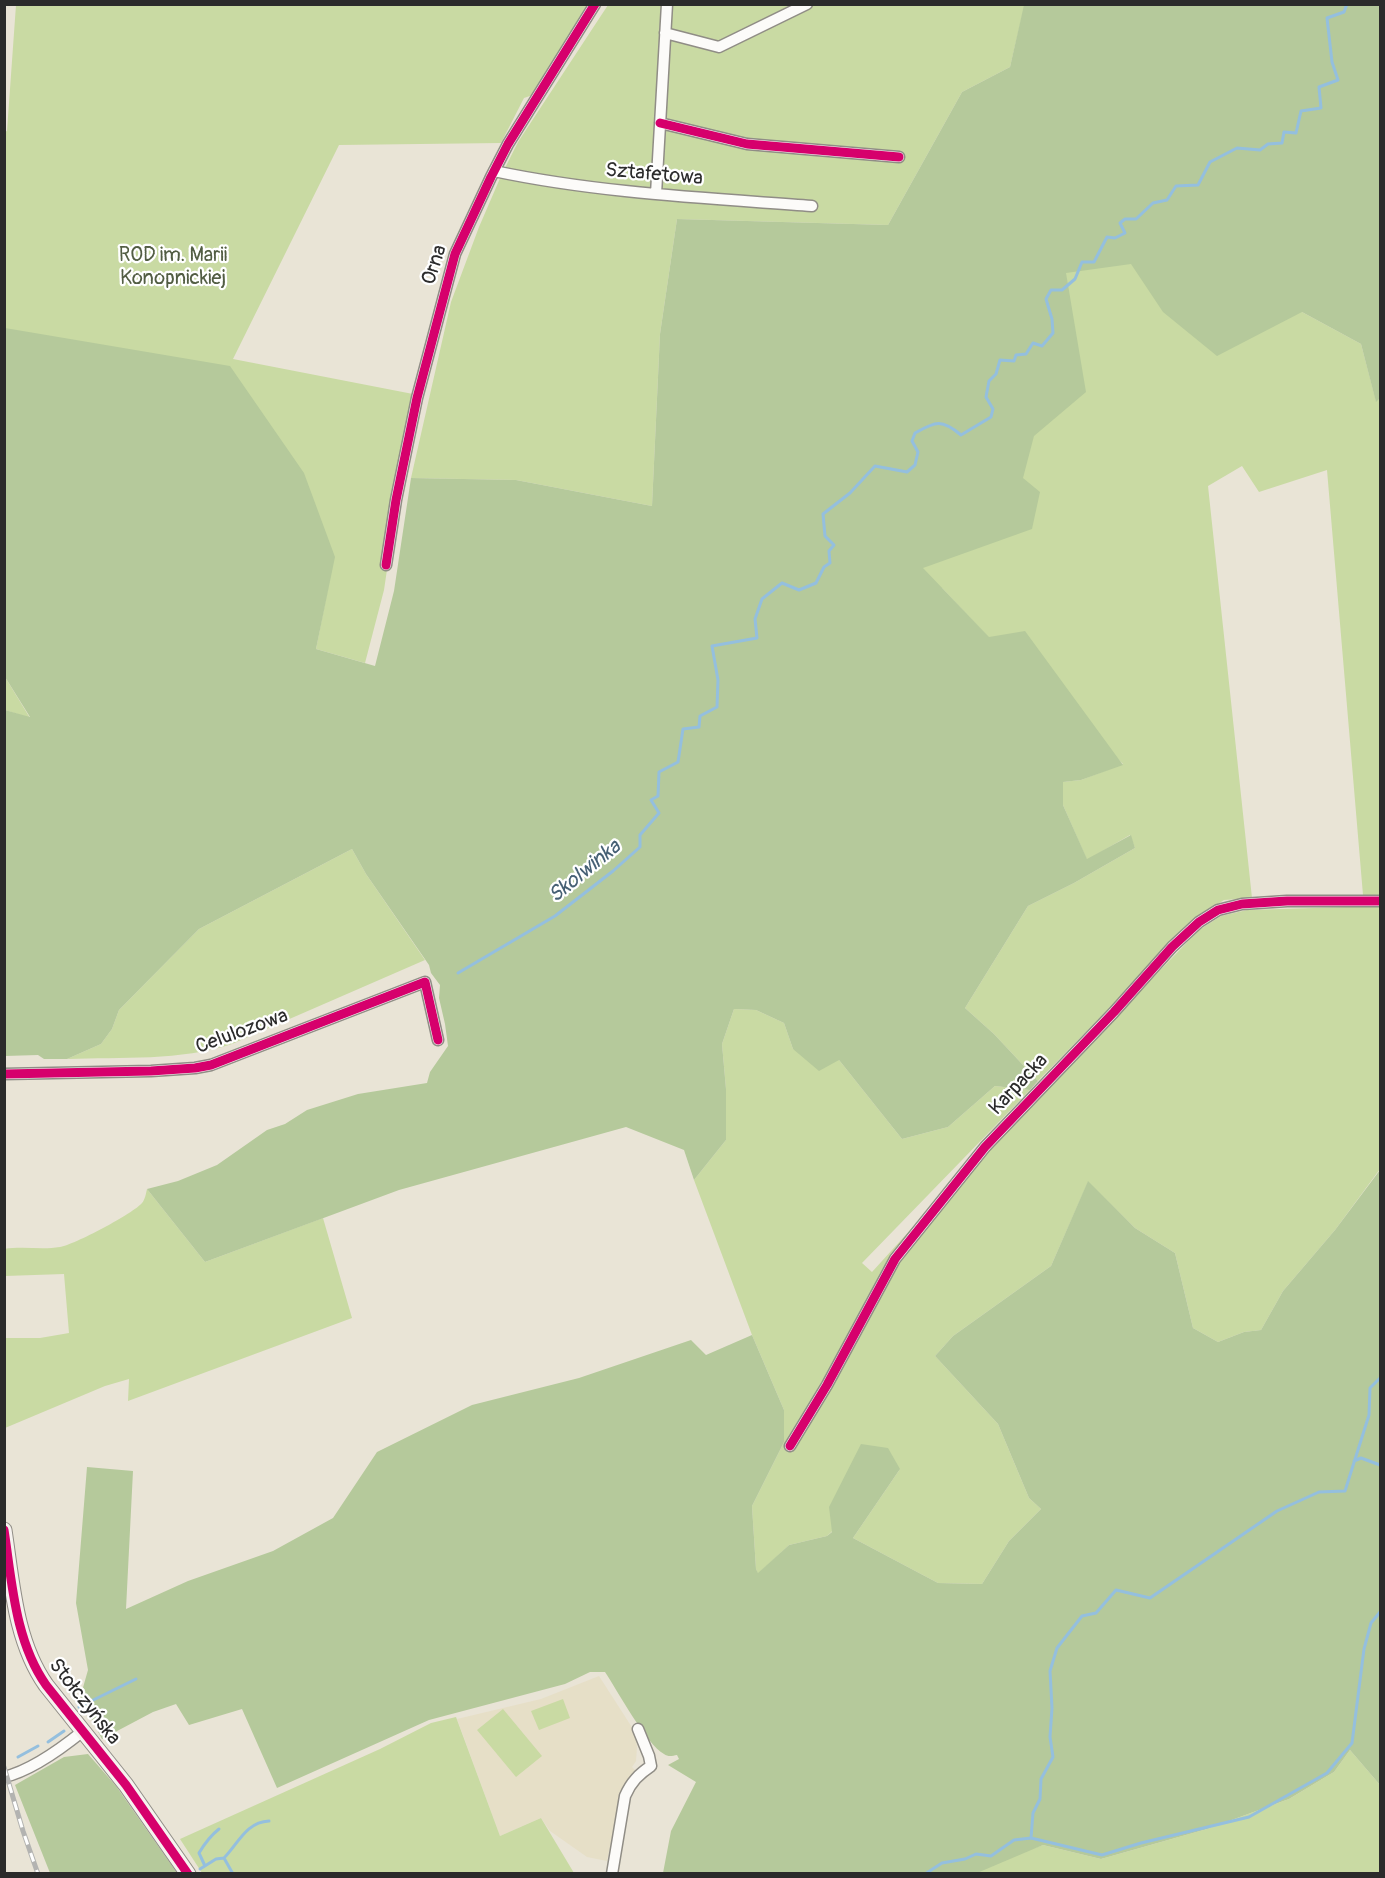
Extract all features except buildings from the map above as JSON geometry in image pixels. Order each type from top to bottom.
[{"type":"street","name":"Orna","points":[[386,565],[396,500],[417,398],[455,254],[508,144],[595,4]]},
{"type":"street","points":[[656,194],[666,4]]},
{"type":"street","points":[[665,33],[719,47],[807,4]]},
{"type":"street","points":[[660,123],[747,144],[899,157]]},
{"type":"street","name":"Sztafetowa","points":[[494,171],[592,187],[812,206]]},
{"type":"street","name":"Karpacka","points":[[790,1446],[827,1385],[894,1259],[986,1148],[1172,947],[1199,922],[1218,910],[1242,904],[1380,900]]},
{"type":"street","name":"Celulozowa","points":[[4,1074],[151,1071],[211,1065],[425,982],[438,1040]]},
{"type":"street","name":"Stołczyńska","points":[[4,1530],[20,1628],[34,1668],[138,1801],[188,1874]]},
{"type":"street","points":[[612,1874],[625,1796],[630,1784],[640,1773],[651,1766],[638,1729]]},
{"type":"street","points":[[4,1777],[25,1769],[73,1740],[83,1731]]},
{"type":"shaded area","points":[[599,1676],[635,1732],[637,1747],[636,1761],[632,1767],[635,1770],[623,1786],[607,1861],[587,1857],[550,1831],[541,1818],[500,1836],[457,1719],[541,1699]]},
{"type":"green space","name":"ROD im. Marii Konopnickiej","points":[[16,5],[587,5],[533,95],[524,98],[501,143],[339,145],[233,359],[413,394],[384,590],[365,663],[316,649],[334,557],[5,328],[4,132],[7,131]]},
{"type":"green space","points":[[608,5],[1380,5],[1302,312],[1361,344],[1376,401],[1380,398],[1380,895],[1363,895],[1327,470],[1259,492],[1242,466],[1208,486],[1252,898],[1224,900],[1199,916],[1038,1081],[994,1034],[965,1008],[1028,906],[1135,848],[1130,835],[1087,860],[1063,805],[1062,782],[1081,780],[1123,764],[989,638],[942,588],[698,860],[431,973],[477,722],[1007,99],[1023,12],[1010,67],[962,92],[888,225],[677,219],[660,334],[652,506],[516,480],[411,478],[451,302],[479,227],[518,142]]},
{"type":"green space","points":[[1024,5],[1380,5],[1380,398],[1376,402],[1361,344],[1302,312],[1217,356],[1163,312],[1131,264],[1066,273],[1086,392],[1034,436],[1023,478],[1040,492],[1032,529],[923,568],[989,637],[1025,631],[1123,765],[1081,780],[1063,782],[1063,805],[1087,859],[1131,835],[1135,848],[1028,906],[965,1008],[994,1034],[1038,1081],[1030,1090],[995,1086],[948,1127],[902,1139],[839,1060],[819,1071],[793,1049],[784,1023],[756,1010],[734,1009],[722,1044],[726,1089],[726,1140],[694,1180],[684,1150],[626,1127],[399,1190],[205,1262],[147,1189],[178,1181],[217,1165],[267,1130],[285,1124],[307,1110],[358,1094],[427,1083],[430,1072],[448,1046],[439,998],[440,985],[431,973],[429,965],[366,874],[352,849],[199,929],[119,1010],[112,1029],[101,1044],[67,1059],[44,1059],[38,1055],[5,1056],[5,710],[30,717],[5,677],[5,328],[230,366],[304,473],[335,557],[316,649],[375,666],[394,591],[411,478],[516,480],[652,506],[660,334],[677,219],[888,225],[962,92],[1010,67]]},
{"type":"green space","points":[[5,677],[30,718],[5,710]]},
{"type":"green space","points":[[352,849],[366,874],[425,960],[232,1044],[172,1056],[67,1059],[101,1044],[112,1029],[119,1010],[199,929]]},
{"type":"green space","points":[[1380,906],[1380,1169],[1335,1230],[1283,1291],[1261,1330],[1244,1332],[1218,1342],[1193,1328],[1175,1253],[1135,1228],[1088,1182],[1051,1266],[953,1336],[935,1356],[998,1424],[1029,1498],[1041,1509],[1009,1541],[982,1584],[938,1583],[853,1538],[900,1469],[827,1536],[789,1545],[758,1574],[752,1506],[784,1442],[784,1410],[752,1335],[694,1180],[726,1140],[726,1089],[722,1044],[734,1009],[756,1010],[784,1023],[793,1049],[839,1060],[902,1139],[948,1127],[995,1086],[1030,1090],[862,1263],[872,1272],[932,1206],[1199,930],[1221,916],[1247,910]]},
{"type":"green space","points":[[1380,1170],[1380,1785],[1350,1750],[1334,1772],[1289,1799],[1207,1829],[1101,1859],[1043,1845],[977,1873],[663,1873],[671,1831],[696,1782],[668,1765],[679,1759],[677,1755],[666,1755],[649,1740],[605,1672],[590,1672],[565,1684],[429,1720],[277,1788],[242,1709],[189,1725],[176,1704],[153,1712],[102,1739],[80,1698],[88,1670],[76,1603],[87,1467],[133,1471],[126,1609],[188,1581],[273,1551],[333,1518],[377,1452],[472,1405],[579,1378],[691,1340],[706,1355],[752,1335],[784,1410],[784,1442],[752,1506],[758,1573],[789,1545],[827,1536],[832,1532],[829,1507],[861,1444],[888,1448],[900,1469],[853,1538],[938,1583],[982,1584],[1009,1541],[1041,1509],[1029,1498],[998,1424],[935,1356],[953,1336],[1051,1266],[1088,1181],[1135,1228],[1175,1253],[1193,1328],[1218,1342],[1244,1332],[1261,1330],[1283,1291],[1335,1230]]},
{"type":"green space","points":[[147,1189],[205,1262],[323,1218],[352,1318],[128,1401],[129,1379],[105,1386],[5,1428],[5,1338],[40,1338],[69,1333],[64,1274],[5,1276],[4,1249],[53,1248],[78,1241],[137,1208],[143,1202]]},
{"type":"green space","points":[[563,1699],[570,1718],[539,1730],[531,1711]]},
{"type":"green space","points":[[503,1709],[542,1756],[516,1777],[477,1730]]},
{"type":"green space","points":[[456,1717],[500,1836],[541,1818],[574,1873],[202,1873],[180,1839],[380,1749],[431,1723]]},
{"type":"green space","points":[[1350,1750],[1380,1785],[1380,1873],[960,1874],[1043,1845],[1101,1859],[1207,1829],[1289,1799],[1334,1772]]},
{"type":"green space","points":[[88,1754],[116,1786],[177,1873],[50,1873],[15,1785],[64,1757]]},
{"type":"waterway","name":"Skolwinka","points":[[458,973],[555,916],[640,847],[640,835],[659,813],[651,800],[658,796],[659,772],[678,762],[683,729],[699,727],[700,716],[717,707],[718,680],[712,646],[757,638],[755,619],[762,599],[782,583],[799,590],[816,583],[824,567],[830,563],[829,551],[834,545],[825,536],[823,514],[850,493],[875,466],[907,472],[915,465],[918,452],[912,441],[915,433],[934,424],[944,424],[961,435],[991,417],[993,409],[986,397],[989,381],[996,374],[1000,360],[1014,361],[1016,355],[1026,354],[1033,343],[1042,346],[1053,333],[1052,319],[1046,299],[1051,290],[1062,290],[1075,279],[1082,262],[1094,262],[1107,237],[1115,238],[1125,233],[1120,223],[1125,219],[1136,219],[1153,203],[1167,200],[1176,186],[1198,185],[1210,162],[1237,148],[1260,150],[1268,144],[1282,143],[1284,132],[1296,133],[1301,111],[1321,108],[1319,87],[1338,80],[1332,62],[1327,18],[1344,12],[1347,4]]},
{"type":"waterway","points":[[1031,1838],[1033,1813],[1040,1799],[1041,1779],[1053,1757],[1050,1737],[1052,1708],[1050,1671],[1057,1648],[1082,1616],[1096,1613],[1116,1590],[1150,1598],[1277,1511],[1319,1492],[1345,1491],[1369,1415],[1370,1388],[1380,1378]]},
{"type":"waterway","points":[[1354,1461],[1361,1458],[1380,1465]]},
{"type":"waterway","points":[[925,1874],[942,1863],[965,1859],[976,1854],[991,1856],[1014,1840],[1031,1838],[1102,1855],[1141,1843],[1249,1817],[1327,1773],[1352,1743],[1364,1649],[1371,1623],[1380,1612]]},
{"type":"waterway","points":[[79,1707],[136,1679]]},
{"type":"waterway","points":[[48,1742],[64,1731]]},
{"type":"waterway","points":[[18,1757],[38,1746]]},
{"type":"waterway","points":[[224,1858],[248,1829],[261,1822],[269,1821]]},
{"type":"waterway","points":[[205,1866],[199,1853],[219,1829]]},
{"type":"waterway","points":[[200,1869],[216,1859],[224,1858],[233,1874]]},
{"type":"railway","points":[[4,1767],[38,1874]]},
{"type":"cycle path","points":[[386,565],[396,500],[417,398],[455,254],[508,144],[595,4]]},
{"type":"cycle path","points":[[660,123],[747,144],[899,157]]},
{"type":"cycle path","points":[[790,1446],[827,1385],[895,1259],[985,1147],[1114,1012],[1172,947],[1199,922],[1218,910],[1242,904],[1287,901],[1380,901]]},
{"type":"cycle path","points":[[4,1074],[151,1071],[211,1065],[425,982],[438,1040]]},
{"type":"cycle path","points":[[4,1530],[16,1610],[27,1650],[36,1668],[46,1685],[126,1785],[188,1874]]}]
